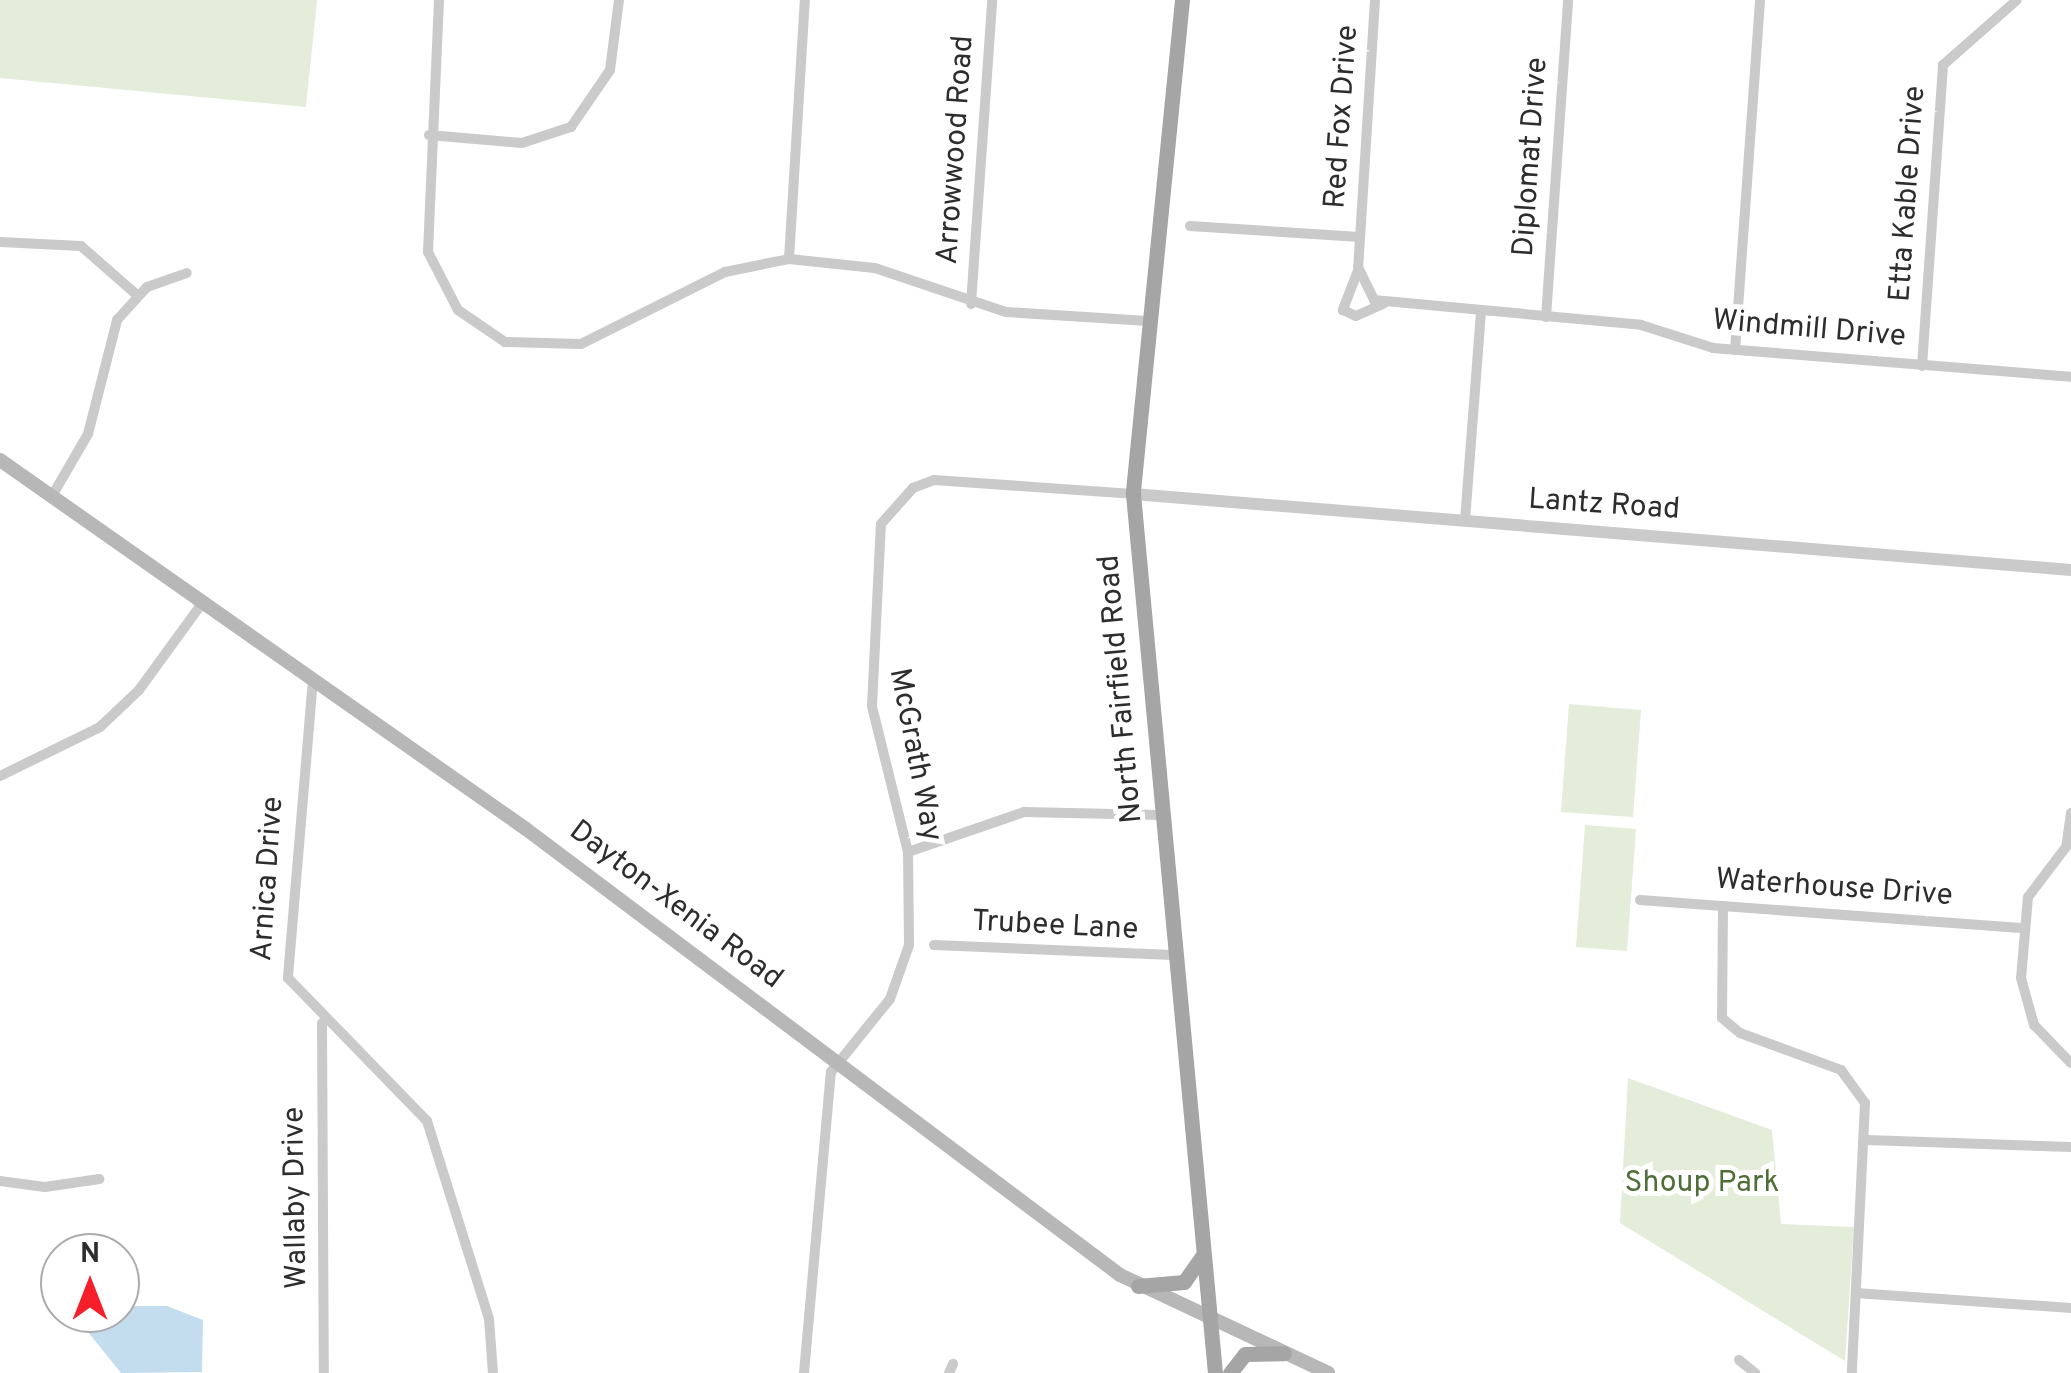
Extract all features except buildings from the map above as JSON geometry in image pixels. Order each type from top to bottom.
[{"type":"main road","name":"North Fairfield Road","points":[[1182,0],[1133,494],[1215,1373]]},
{"type":"main road","name":"Dayton-Xenia Road","points":[[0,460],[312,679],[1138,1286],[1328,1373]]},
{"type":"main road","points":[[1138,1286],[1184,1282],[1203,1255]]},
{"type":"main road","points":[[1230,1373],[1245,1354],[1284,1353]]},
{"type":"street","points":[[439,0],[429,136],[430,264],[458,310],[504,342],[581,344],[725,272],[789,258],[876,268],[972,304],[1148,321]]},
{"type":"street","points":[[429,136],[522,142],[571,127],[610,70],[619,0]]},
{"type":"street","points":[[789,258],[805,0]]},
{"type":"street","name":"Arrowwood Road","points":[[972,304],[992,0]]},
{"type":"street","name":"Red Fox Drive","points":[[1360,238],[1376,0]]},
{"type":"street","name":"Diplomat Drive","points":[[1546,316],[1568,0]]},
{"type":"street","points":[[1736,350],[1760,0]]},
{"type":"street","name":"Etta Kable Drive","points":[[1922,366],[1944,65],[2016,0]]},
{"type":"street","points":[[1190,226],[1360,238],[1358,267],[1343,310],[1356,316],[1384,304]]},
{"type":"street","points":[[0,242],[81,246],[138,294]]},
{"type":"street","points":[[1358,267],[1366,292],[1384,304]]},
{"type":"street","points":[[52,496],[84,445],[112,332],[138,294],[187,272]]},
{"type":"street","name":"Windmill Drive","points":[[1384,304],[1640,325],[1736,350],[2071,377]]},
{"type":"street","points":[[1465,520],[1481,311]]},
{"type":"street","name":"McGrath Way","points":[[837,1064],[902,973],[908,852],[872,706],[880,524],[913,488],[934,480],[1133,494]]},
{"type":"street","name":"Lantz Road","points":[[1133,494],[2071,570]]},
{"type":"street","points":[[0,776],[100,726],[139,690],[202,602]]},
{"type":"street","name":"Arnica Drive","points":[[312,679],[286,966],[322,1023],[427,1122],[489,1319],[492,1373]]},
{"type":"street","points":[[908,852],[1024,812],[1161,815]]},
{"type":"street","points":[[2071,813],[2066,847],[2028,897],[2023,1002],[2071,1063]]},
{"type":"street","name":"Waterhouse Drive","points":[[1640,900],[2024,928]]},
{"type":"street","points":[[1723,906],[1722,1018],[1845,1074],[1865,1103],[1852,1373]]},
{"type":"street","name":"Trubee Lane","points":[[934,945],[1174,956]]},
{"type":"street","name":"Wallaby Drive","points":[[322,1023],[324,1373]]},
{"type":"street","points":[[804,1373],[837,1064]]},
{"type":"street","points":[[1866,1140],[2071,1147]]},
{"type":"street","points":[[0,1181],[44,1187],[99,1179]]},
{"type":"street","points":[[1856,1292],[2071,1308]]},
{"type":"street","points":[[1739,1360],[1755,1373]]},
{"type":"green space","points":[[0,0],[317,0],[306,107],[0,78]]},
{"type":"green space","points":[[1569,704],[1641,710],[1633,817],[1561,812]]},
{"type":"green space","points":[[1585,825],[1636,829],[1627,951],[1576,947]]},
{"type":"green space","name":"Shoup Park","points":[[1628,1078],[1772,1130],[1781,1224],[1854,1227],[1845,1361],[1620,1223]]},
{"type":"water","points":[[140,1306],[167,1306],[203,1320],[202,1372],[121,1373],[89,1333],[140,1333]]}]
